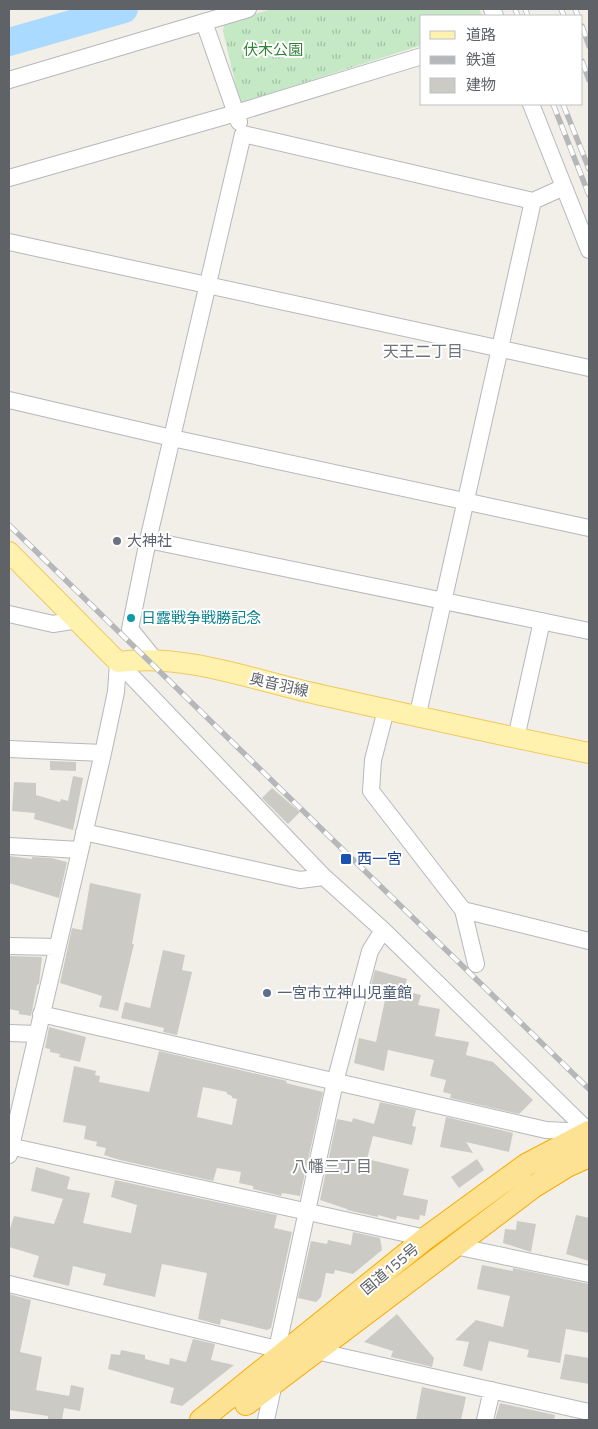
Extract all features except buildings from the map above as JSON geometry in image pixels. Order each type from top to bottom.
[{"type":"highway","name":"国道155号","points":[[201,1420],[274,1366],[426,1238],[526,1165],[589,1132]]},
{"type":"highway","name":"国道155号","points":[[225,1420],[274,1366],[316,1352],[533,1187],[567,1166],[589,1156]]},
{"type":"main road","points":[[9,552],[118,662]]},
{"type":"main road","name":"奥音羽線","points":[[118,662],[139,659],[182,663],[417,718],[589,753]]},
{"type":"street","points":[[9,80],[248,9]]},
{"type":"street","points":[[155,660],[130,630],[148,540],[244,134],[204,22]]},
{"type":"street","points":[[9,178],[236,113],[420,57]]},
{"type":"street","points":[[530,105],[589,250]]},
{"type":"street","points":[[244,134],[534,201],[564,186]]},
{"type":"street","points":[[417,718],[445,601],[499,348],[534,201]]},
{"type":"street","points":[[9,242],[589,368]]},
{"type":"street","points":[[9,400],[172,438],[589,528]]},
{"type":"street","points":[[148,540],[589,631]]},
{"type":"street","points":[[9,614],[53,624],[78,620]]},
{"type":"street","points":[[516,738],[542,621]]},
{"type":"street","points":[[118,662],[116,692],[103,752],[9,1149],[426,1238]]},
{"type":"street","points":[[118,662],[324,877],[383,930],[589,1132]]},
{"type":"street","points":[[386,710],[373,760],[370,791],[463,910],[476,964]]},
{"type":"street","points":[[9,749],[103,752]]},
{"type":"street","points":[[84,832],[300,880],[324,877]]},
{"type":"street","points":[[9,846],[80,850]]},
{"type":"street","points":[[463,910],[589,941]]},
{"type":"street","points":[[266,1420],[274,1366],[335,1082],[370,951],[383,930]]},
{"type":"street","points":[[9,946],[57,947]]},
{"type":"street","points":[[41,1014],[546,1130],[589,1132]]},
{"type":"street","points":[[9,1033],[37,1034]]},
{"type":"street","points":[[455,1246],[589,1274]]},
{"type":"street","points":[[9,1284],[274,1366]]},
{"type":"street","points":[[316,1352],[589,1412]]},
{"type":"street","points":[[485,1420],[492,1390]]},
{"type":"green space","name":"伏木公園","points":[[272,9],[479,9],[482,15],[420,15],[420,46],[240,103],[223,31],[224,23]]},
{"type":"waterway","points":[[9,42],[124,9]]},
{"type":"railway","points":[[515,9],[518,15]]},
{"type":"railway","points":[[525,9],[528,15]]},
{"type":"railway","points":[[561,9],[564,15]]},
{"type":"railway","points":[[575,9],[578,15]]},
{"type":"railway","points":[[583,29],[589,46]]},
{"type":"railway","points":[[583,64],[589,80]]},
{"type":"railway","points":[[553,105],[589,195]]},
{"type":"railway","points":[[563,105],[589,169]]},
{"type":"railway","points":[[9,525],[589,1089]]},
{"type":"place","name":"大神社","points":[[117,541]]},
{"type":"place","name":"日露戦争戦勝記念","points":[[131,618]]},
{"type":"place","name":"西一宮","points":[[346,859]]},
{"type":"place","name":"一宮市立神山児童館","points":[[267,993]]},
{"type":"district","name":"天王二丁目","points":[[423,351]]},
{"type":"district","name":"八幡三丁目","points":[[332,1166]]}]
